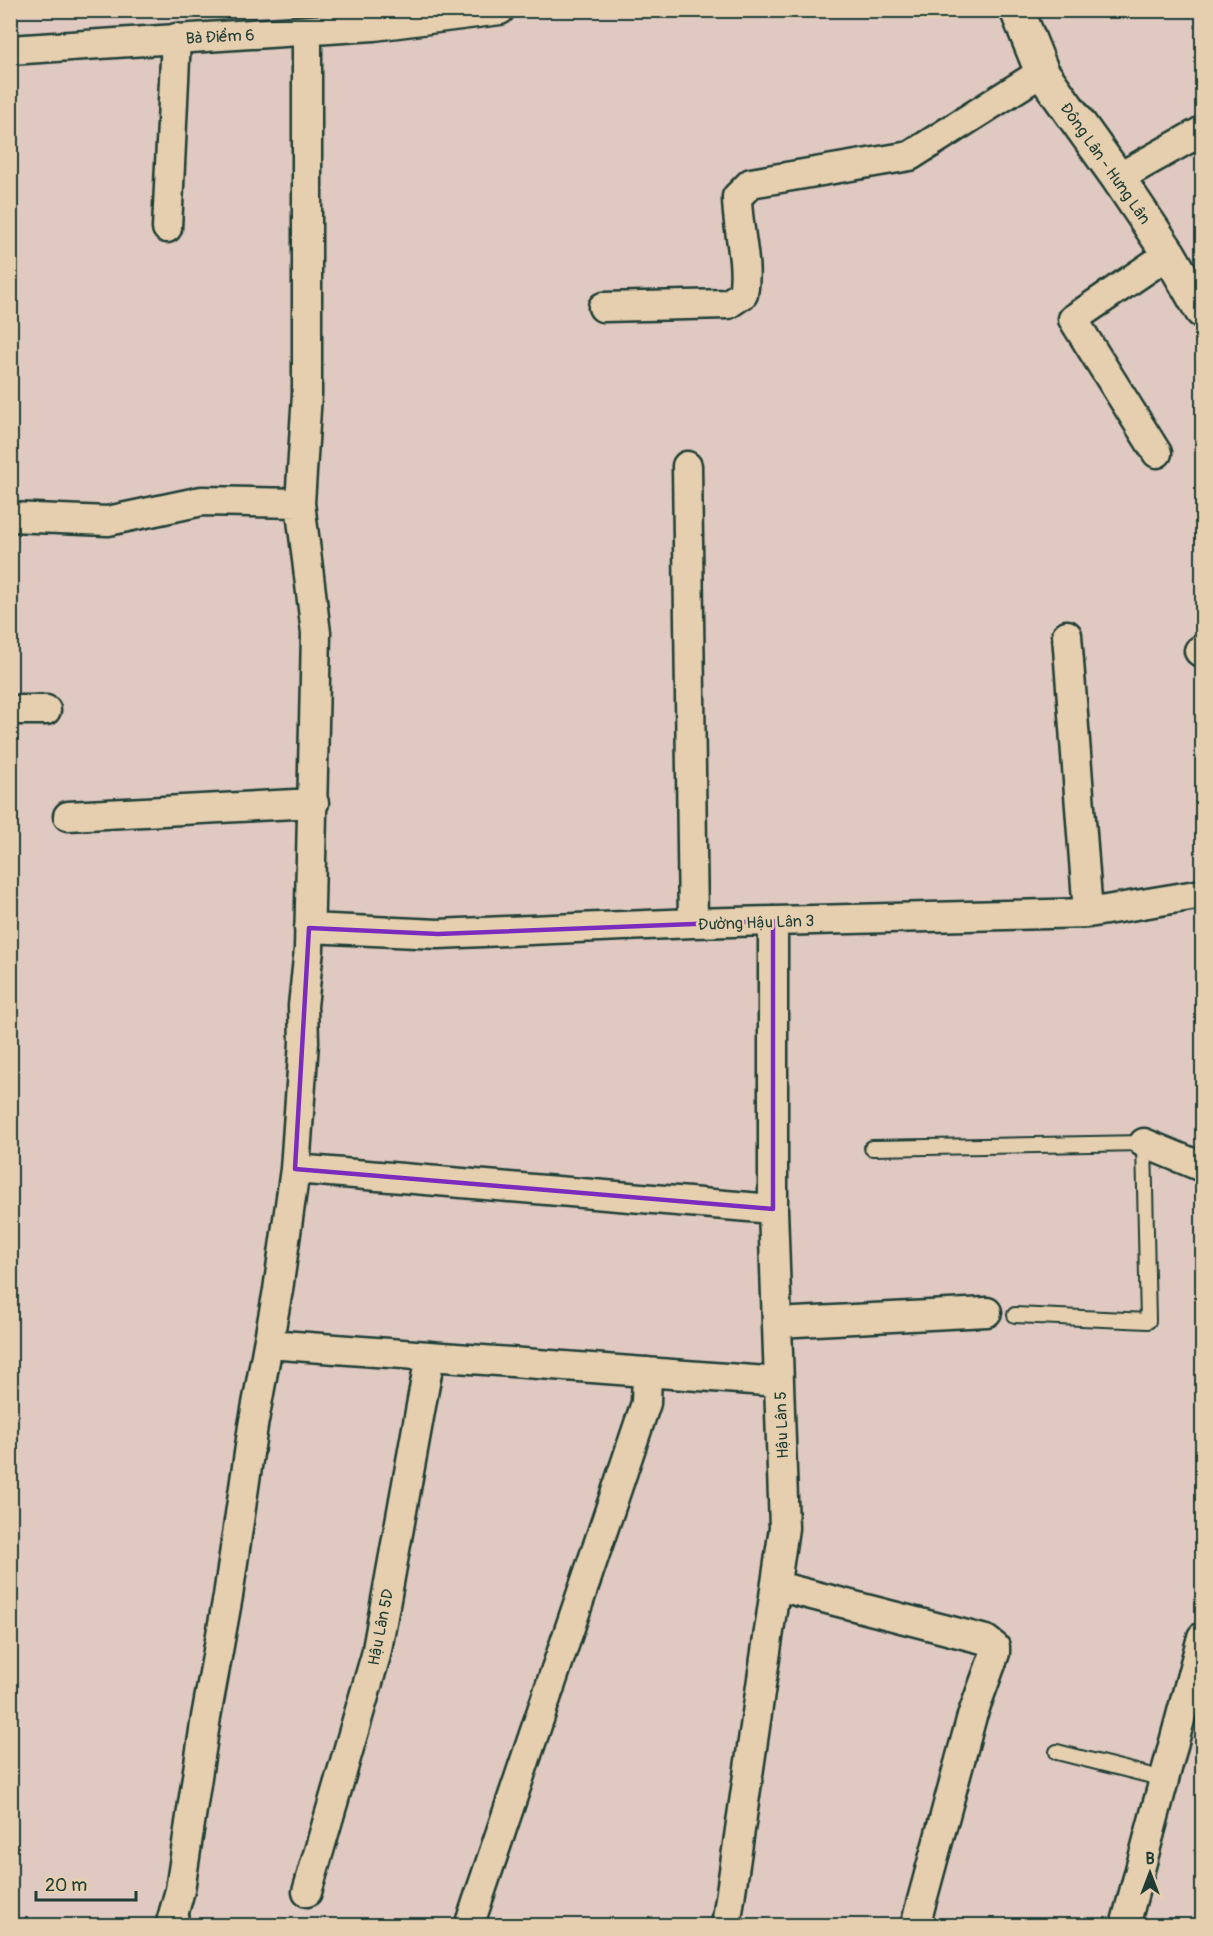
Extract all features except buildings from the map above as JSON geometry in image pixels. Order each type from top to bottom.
[{"type":"street","name":"Bà Điểm 6","points":[[10,50],[307,31],[337,19],[500,10]]},
{"type":"street","name":"Đông Lân - Hưng Lân","points":[[1017,10],[1042,72],[1118,178],[1169,254],[1203,311]]},
{"type":"street","points":[[170,1926],[180,1890],[253,1426],[278,1290],[295,1169],[304,1042],[303,1006],[314,803],[316,633],[300,503],[307,394],[307,31]]},
{"type":"street","points":[[167,228],[176,38]]},
{"type":"street","points":[[603,308],[728,304],[743,294],[746,280],[737,216],[737,197],[752,183],[910,156],[1042,72]]},
{"type":"street","points":[[1118,178],[1203,131]]},
{"type":"street","points":[[1156,453],[1073,319],[1169,254]]},
{"type":"street","points":[[687,466],[693,923]]},
{"type":"street","points":[[10,517],[108,521],[202,501],[300,503]]},
{"type":"street","points":[[1067,635],[1088,913]]},
{"type":"street","points":[[10,710],[46,710]]},
{"type":"street","points":[[68,816],[314,803]]},
{"type":"street","name":"Đường Hậu Lân 3","points":[[309,928],[438,934],[693,923],[1088,913],[1203,894]]},
{"type":"street","name":"Hậu Lân 5","points":[[726,1926],[784,1527],[773,1209],[773,921]]},
{"type":"street","points":[[1144,1143],[1203,1167]]},
{"type":"street","points":[[295,1169],[773,1209]]},
{"type":"street","points":[[777,1323],[987,1312]]},
{"type":"street","points":[[268,1344],[779,1382]]},
{"type":"street","name":"Hậu Lân 5D","points":[[307,1892],[376,1655],[430,1356]]},
{"type":"street","points":[[470,1926],[646,1403],[647,1372]]},
{"type":"street","points":[[777,1586],[986,1641],[994,1647],[994,1653],[972,1716],[915,1926]]},
{"type":"street","points":[[1125,1926],[1203,1637]]},
{"type":"lane","points":[[872,1148],[1144,1143],[1148,1321],[1015,1315]]},
{"type":"lane","points":[[1057,1752],[1164,1779]]},
{"type":"highlighted area","points":[[773,921],[773,1209],[295,1169],[309,928],[438,934]]}]
